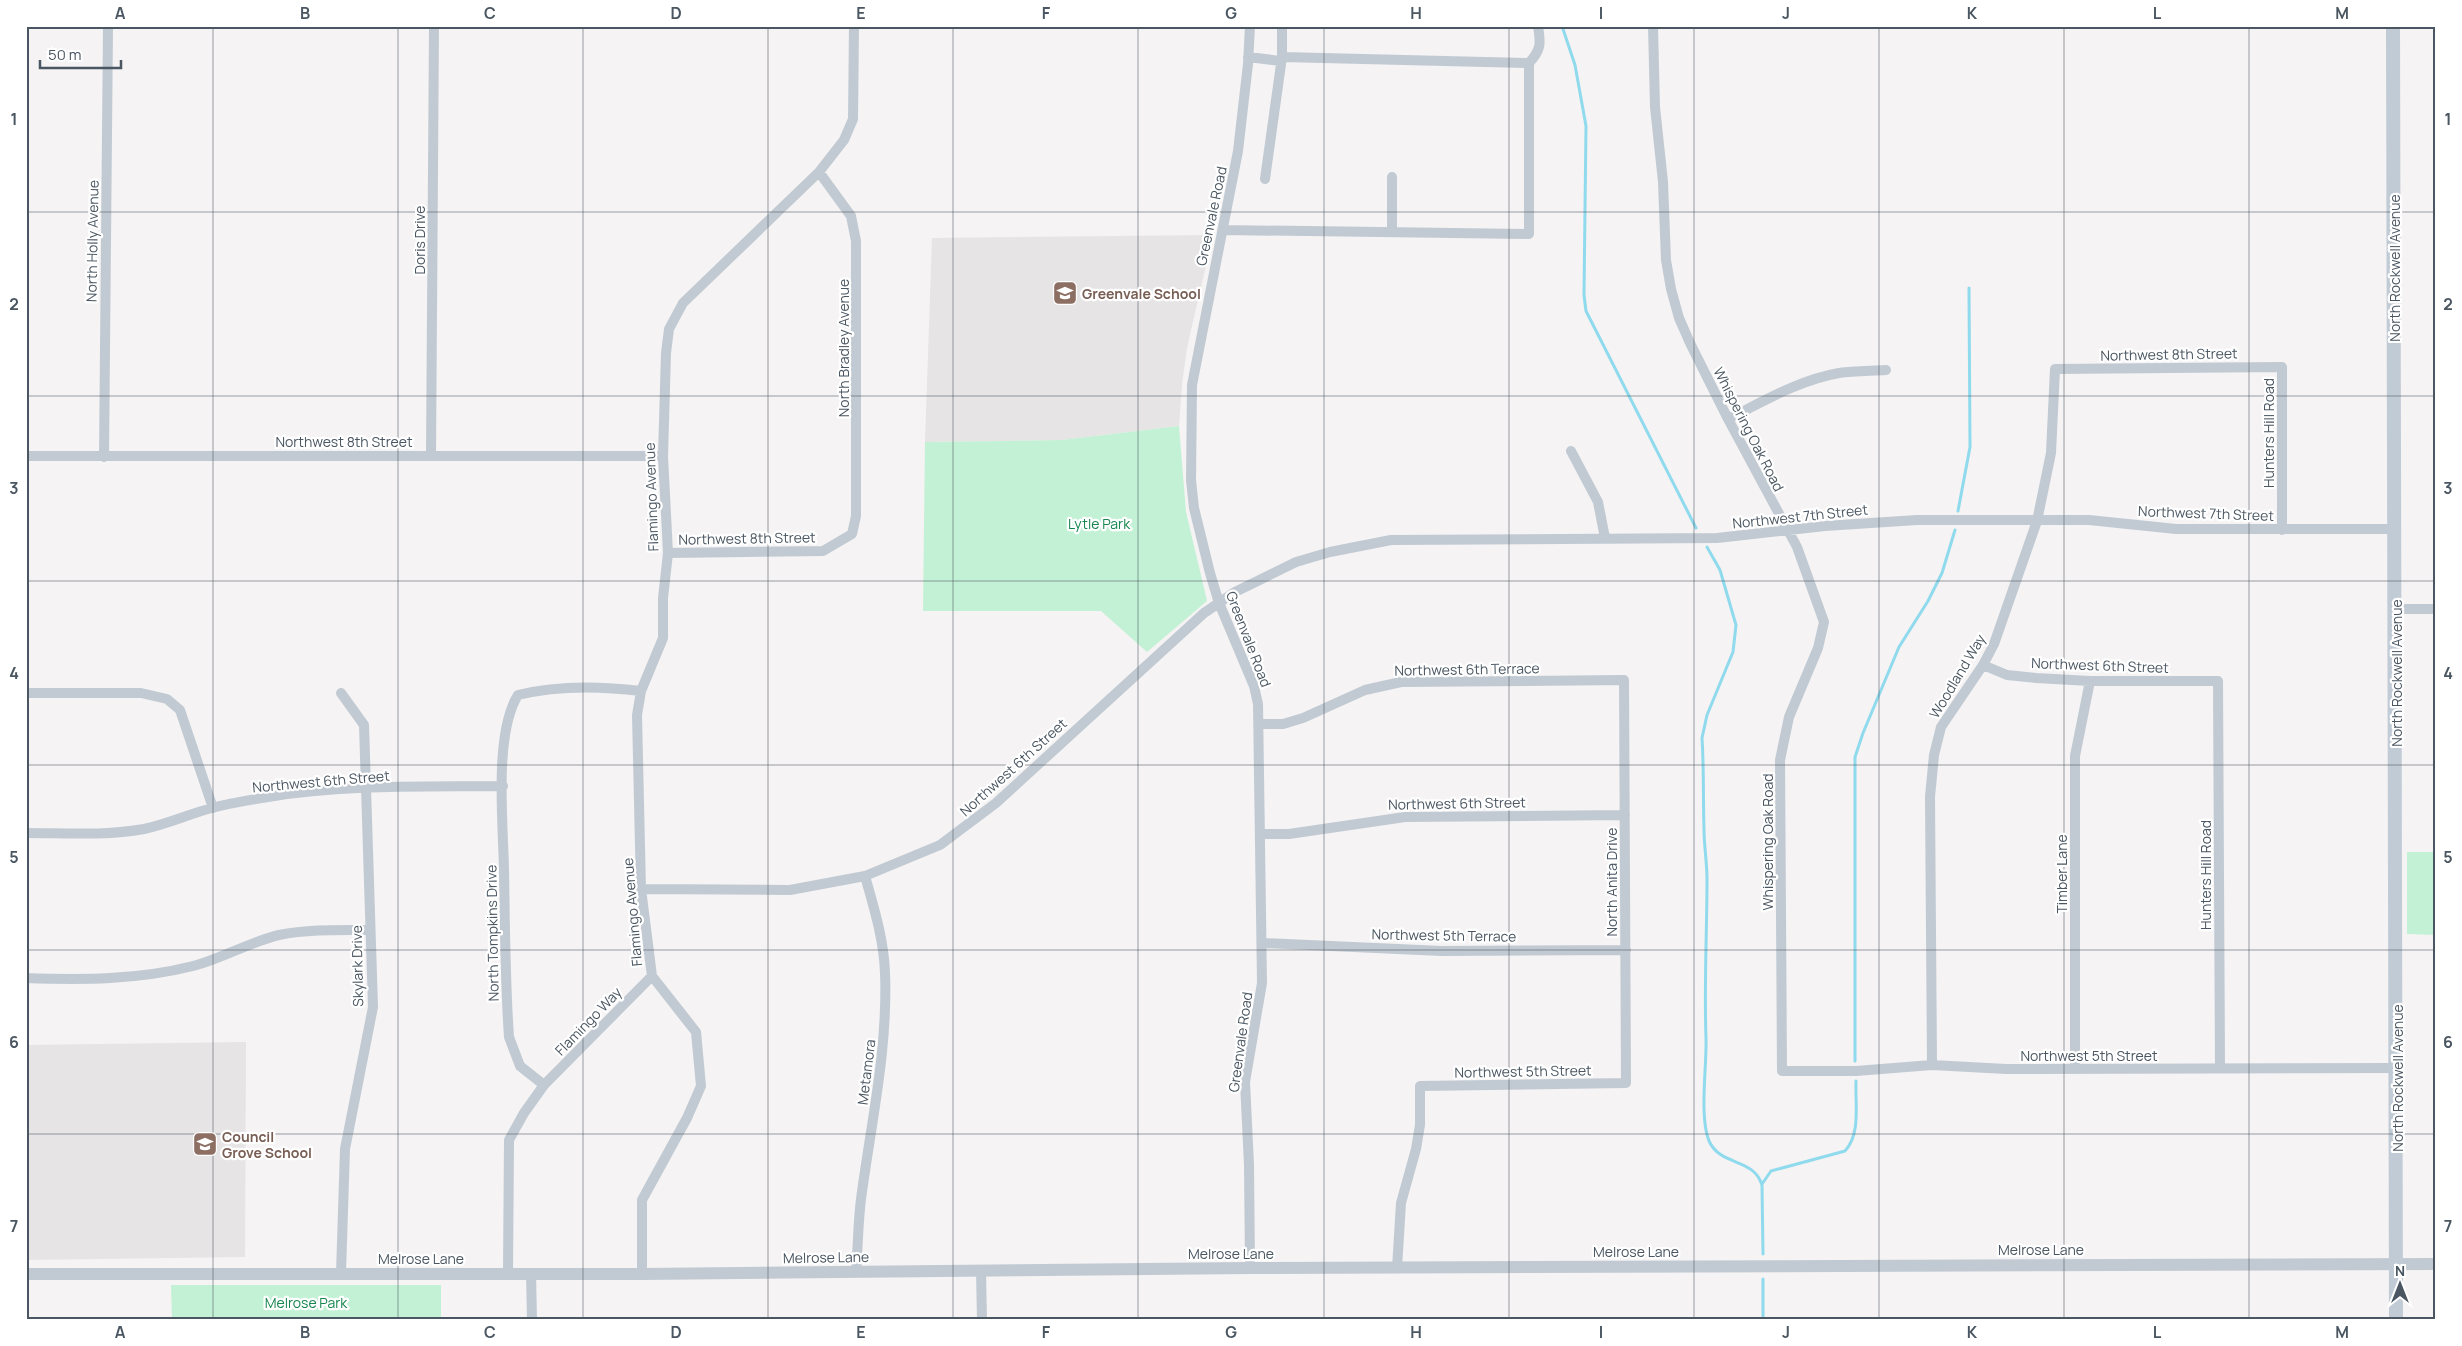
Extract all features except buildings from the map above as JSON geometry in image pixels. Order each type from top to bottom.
[{"type":"main road","name":"North Rockwell Avenue","points":[[2393,26],[2396,530],[2396,1320]]},
{"type":"street","name":"North Holly Avenue","points":[[104,456],[108,26]]},
{"type":"street","name":"Doris Drive","points":[[431,455],[434,26]]},
{"type":"street","name":"Flamingo Avenue","points":[[642,1274],[642,1200],[687,1118],[701,1086],[696,1032],[652,976],[641,889],[637,716],[641,691],[663,638],[663,598],[668,553],[663,456],[669,329],[683,303],[819,172],[844,140],[853,119],[854,26]]},
{"type":"street","name":"Greenvale Road","points":[[1250,26],[1238,151],[1196,352],[1192,385],[1191,480],[1194,508],[1219,603],[1254,686],[1259,724],[1262,984],[1245,1082],[1250,1165],[1250,1268]]},
{"type":"street","points":[[1265,179],[1281,59],[1282,26]]},
{"type":"street","points":[[1248,57],[1528,62],[1538,54],[1540,45],[1538,26]]},
{"type":"street","name":"Whispering Oak Road","points":[[1653,26],[1656,106],[1663,182],[1666,260],[1670,289],[1679,318],[1690,343],[1787,532],[1797,547],[1824,622],[1818,648],[1789,717],[1780,760],[1782,1072]]},
{"type":"street","points":[[1223,230],[1529,234],[1528,62]]},
{"type":"street","name":"North Bradley Avenue","points":[[819,172],[851,216],[856,241],[856,516],[852,534]]},
{"type":"street","points":[[1392,178],[1392,232]]},
{"type":"street","name":"Northwest 8th Street","points":[[2055,369],[2282,367]]},
{"type":"street","name":"Hunters Hill Road","points":[[2282,367],[2282,530]]},
{"type":"street","name":"Woodland Way","points":[[1932,1065],[1931,772],[1942,727],[1983,665],[2006,616],[2037,521],[2051,453],[2055,369]]},
{"type":"street","points":[[1728,419],[1789,388],[1811,380],[1840,373],[1886,370]]},
{"type":"street","points":[[1571,451],[1598,502],[1605,538]]},
{"type":"street","name":"Northwest 8th Street","points":[[26,456],[663,456]]},
{"type":"street","name":"Northwest 7th Street","points":[[1219,603],[1264,576],[1296,562],[1362,544],[1392,540],[1717,538],[1863,523],[1957,520],[2089,520],[2176,529],[2396,530]]},
{"type":"street","name":"Northwest 8th Street","points":[[668,553],[823,551],[852,534]]},
{"type":"street","name":"Northwest 6th Street","points":[[641,889],[790,890],[865,876],[940,845],[996,803],[1181,633],[1219,603]]},
{"type":"street","points":[[2396,609],[2436,609]]},
{"type":"street","name":"Northwest 6th Street","points":[[1983,665],[2007,674],[2090,681],[2218,681]]},
{"type":"street","name":"Northwest 6th Terrace","points":[[1259,724],[1283,724],[1303,718],[1364,690],[1401,682],[1624,680]]},
{"type":"street","name":"North Anita Drive","points":[[1624,680],[1626,1083]]},
{"type":"street","name":"Timber Lane","points":[[2075,1069],[2075,756],[2090,681]]},
{"type":"street","name":"Hunters Hill Road","points":[[2218,681],[2220,1068]]},
{"type":"street","name":"North Tompkins Drive","points":[[544,1085],[520,1066],[509,1037],[506,995],[503,786],[505,734],[511,705],[518,695],[542,689],[612,688],[641,691]]},
{"type":"street","points":[[26,693],[141,693],[167,699],[180,710],[213,808]]},
{"type":"street","name":"Skylark Drive","points":[[341,693],[364,725],[373,1007],[345,1150],[341,1273]]},
{"type":"street","name":"Northwest 6th Street","points":[[26,833],[104,833],[141,829],[164,824],[213,808],[270,796],[365,788],[503,786]]},
{"type":"street","name":"Northwest 6th Street","points":[[1260,834],[1288,834],[1378,819],[1414,816],[1625,815]]},
{"type":"street","name":"Metamora","points":[[856,1271],[861,1200],[878,1100],[885,1028],[885,971],[878,919],[865,876]]},
{"type":"street","points":[[26,978],[84,980],[134,976],[192,967],[277,936],[314,931],[370,930]]},
{"type":"street","name":"Northwest 5th Terrace","points":[[1262,943],[1442,951],[1626,950]]},
{"type":"street","name":"Flamingo Way","points":[[544,1085],[652,976]]},
{"type":"street","name":"Northwest 5th Street","points":[[1782,1072],[1856,1071],[1932,1065],[2006,1070],[2397,1068]]},
{"type":"street","name":"Northwest 5th Street","points":[[1396,1268],[1401,1203],[1416,1149],[1420,1125],[1420,1086],[1626,1083]]},
{"type":"street","points":[[508,1273],[509,1140],[524,1113],[544,1085]]},
{"type":"street","name":"Melrose Lane","points":[[26,1274],[642,1274],[1250,1268],[2436,1264]]},
{"type":"street","points":[[982,1271],[982,1320]]},
{"type":"street","points":[[531,1273],[532,1320]]},
{"type":"shaded area","name":"Greenvale School","points":[[1213,235],[1187,348],[1179,426],[1062,440],[925,442],[932,238]]},
{"type":"shaded area","points":[[246,1042],[245,1257],[26,1260],[26,1045]]},
{"type":"green space","name":"Lytle Park","points":[[1179,426],[1186,512],[1207,601],[1147,652],[1101,611],[923,611],[925,442],[1062,440]]},
{"type":"green space","points":[[2407,852],[2436,852],[2436,935],[2407,934]]},
{"type":"green space","name":"Melrose Park","points":[[171,1285],[441,1285],[441,1320],[172,1320]]},
{"type":"waterway","points":[[1562,26],[1575,65],[1586,126],[1584,295],[1586,311],[1696,528]]},
{"type":"waterway","points":[[1958,511],[1970,447],[1969,288]]},
{"type":"waterway","points":[[1855,1061],[1855,757],[1899,647],[1928,601],[1942,573],[1955,530]]},
{"type":"waterway","points":[[1707,547],[1720,570],[1736,625],[1733,652],[1707,715],[1702,738],[1707,879],[1704,1118],[1709,1141],[1714,1149],[1721,1155],[1752,1170],[1758,1176],[1762,1185],[1763,1254]]},
{"type":"waterway","points":[[1762,1184],[1771,1171],[1845,1151],[1850,1144],[1855,1127],[1856,1081]]},
{"type":"waterway","points":[[1763,1279],[1763,1320]]},
{"type":"place","name":"Greenvale School","points":[[1065,293]]},
{"type":"place","name":"Council Grove School","points":[[205,1144]]}]
